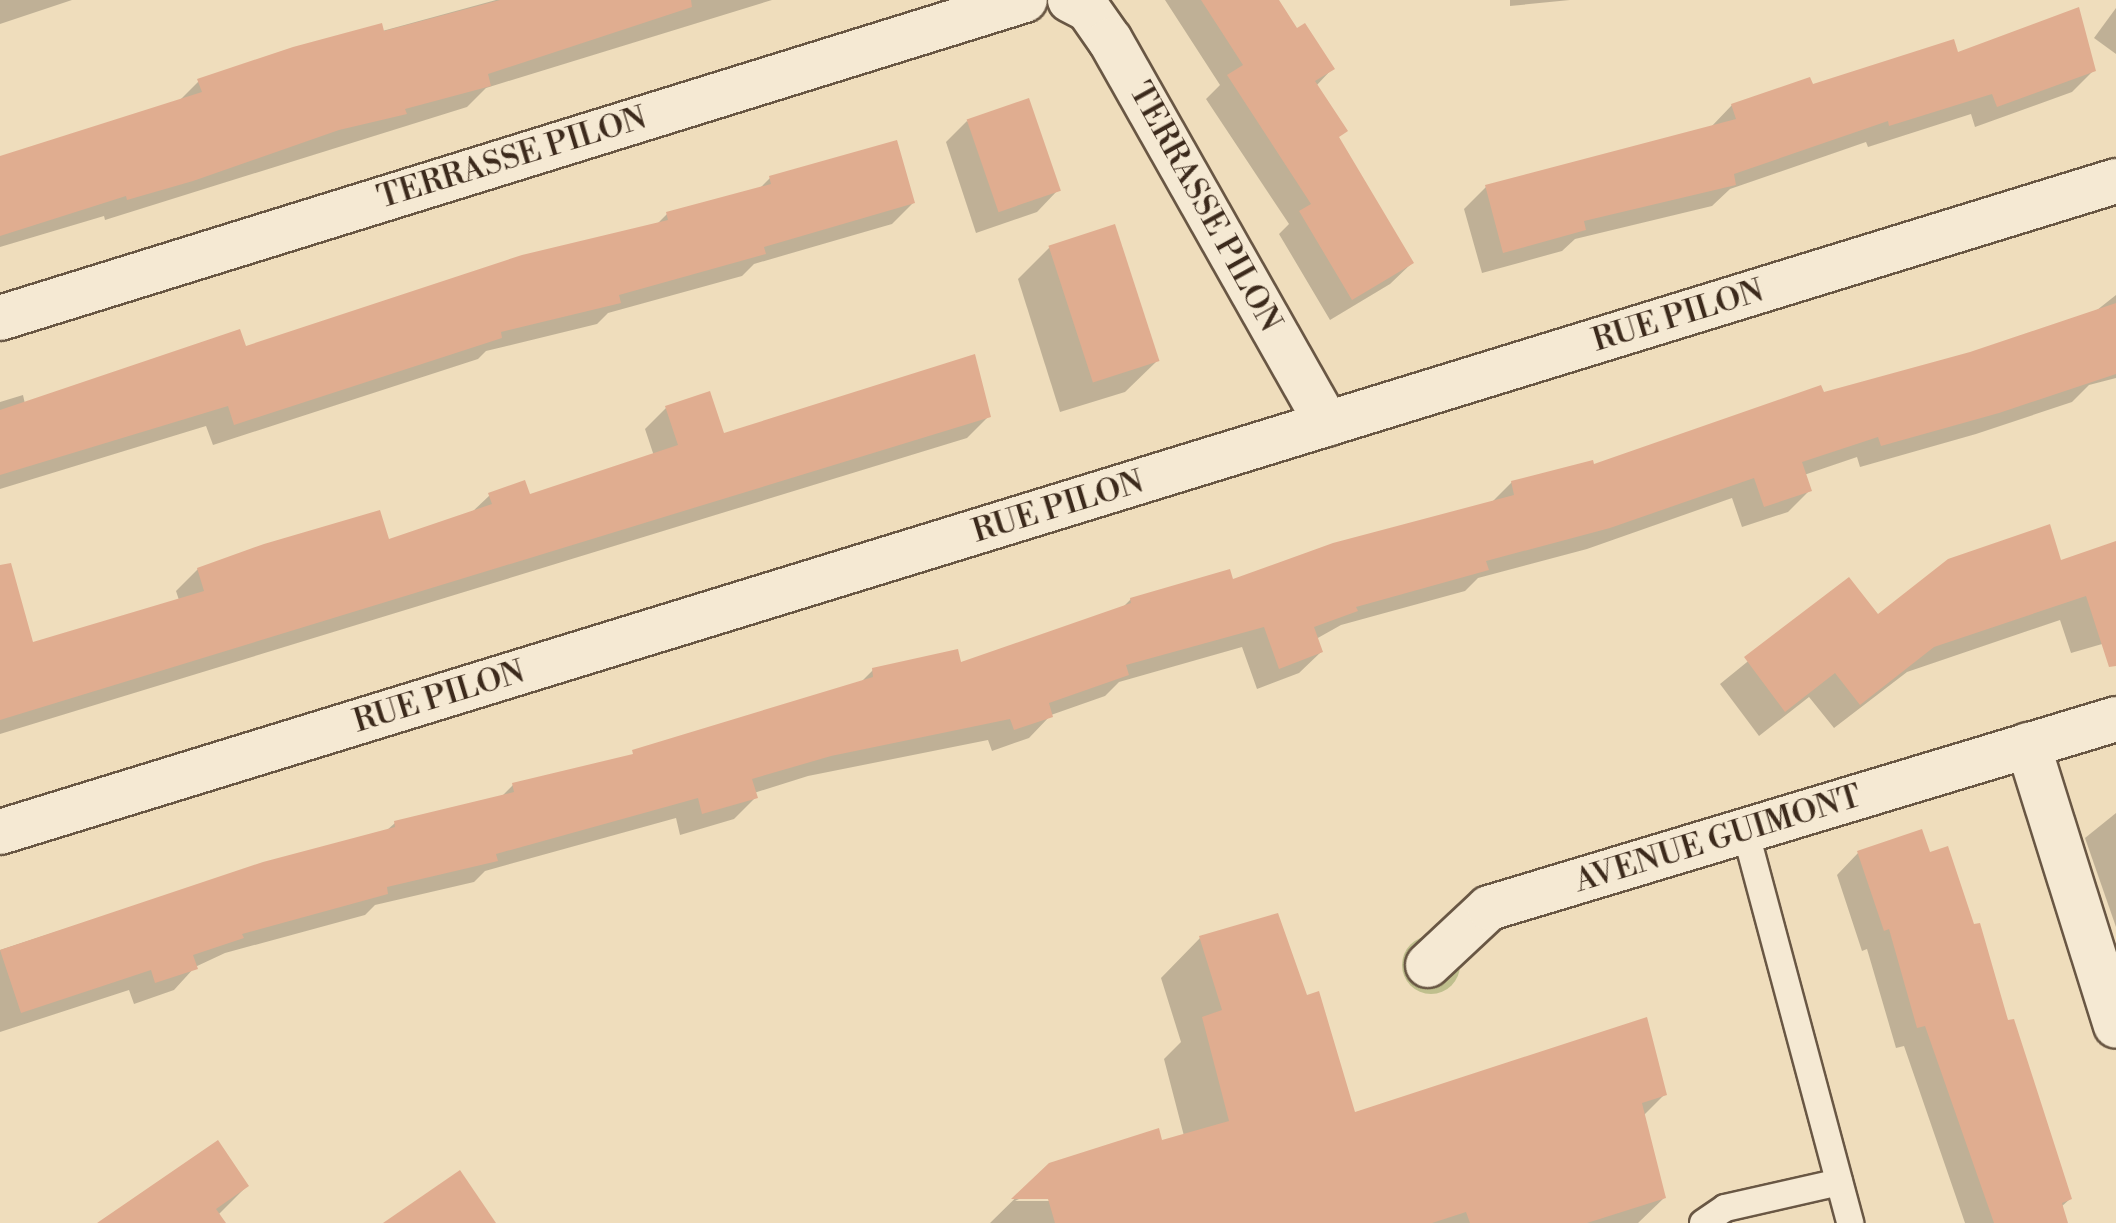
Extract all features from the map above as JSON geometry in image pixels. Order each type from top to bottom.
[{"type":"street","name":"TERRASSE PILON","points":[[0,318],[1025,0]]},
{"type":"street","name":"TERRASSE PILON","points":[[1070,0],[1088,9],[1110,40],[1327,424]]},
{"type":"street","name":"RUE PILON","points":[[0,832],[2116,181]]},
{"type":"street","name":"AVENUE GUIMONT","points":[[1428,965],[1489,908],[2116,719]]},
{"type":"street","points":[[2028,745],[2116,1026]]},
{"type":"lane","points":[[1745,830],[1850,1223]]},
{"type":"lane","points":[[1703,1223],[1725,1208],[1839,1182]]},
{"type":"green space","points":[[1431,936],[1442,938],[1451,945],[1458,954],[1458,976],[1451,985],[1442,992],[1431,994],[1420,992],[1411,985],[1404,976],[1402,965],[1404,954],[1411,945],[1420,938]]},
{"type":"building","points":[[500,0],[691,0],[692,7],[488,74],[491,86],[405,109],[407,114],[339,130],[193,181],[127,200],[126,196],[0,236],[0,156],[202,92],[197,79],[293,47],[382,23],[384,31]]},
{"type":"building","points":[[1201,0],[1279,0],[1297,28],[1305,23],[1335,69],[1315,81],[1348,131],[1339,137],[1414,263],[1352,300],[1299,211],[1311,204],[1227,75],[1243,65]]},
{"type":"building","points":[[2079,7],[2096,71],[1997,107],[1992,94],[1889,126],[1888,121],[1734,174],[1736,185],[1584,221],[1586,230],[1503,253],[1485,185],[1736,119],[1731,104],[1810,77],[1813,84],[1954,39],[1958,52]]},
{"type":"building","points":[[1029,98],[1061,191],[999,212],[967,119]]},
{"type":"building","points":[[897,140],[915,203],[764,247],[766,254],[619,295],[621,303],[501,332],[502,338],[234,425],[228,406],[0,475],[0,410],[240,329],[246,346],[522,255],[668,220],[666,212],[771,184],[769,176]]},
{"type":"building","points":[[1115,224],[1159,361],[1093,383],[1048,246]]},
{"type":"building","points":[[2116,303],[2116,374],[1999,413],[1881,446],[1878,437],[1802,462],[1812,491],[1764,507],[1754,478],[1610,528],[1486,561],[1489,570],[1356,607],[1358,611],[1314,627],[1323,652],[1279,669],[1264,627],[1126,665],[1129,675],[1049,703],[1053,717],[1014,730],[1010,719],[831,756],[752,779],[758,798],[702,814],[698,798],[496,854],[498,861],[387,887],[388,894],[242,934],[244,938],[193,955],[198,969],[155,983],[151,970],[21,1013],[0,950],[263,862],[395,827],[394,821],[514,792],[512,783],[633,754],[632,750],[873,677],[872,668],[958,649],[961,662],[1131,603],[1130,598],[1230,569],[1233,579],[1333,543],[1514,495],[1511,481],[1593,460],[1594,464],[1821,385],[1824,392],[1970,352]]},
{"type":"building","points":[[975,354],[991,417],[0,720],[0,565],[11,563],[33,642],[204,591],[197,568],[264,544],[380,510],[389,539],[492,504],[488,493],[525,480],[530,494],[678,445],[665,406],[710,391],[724,433]]},
{"type":"building","points":[[2050,524],[2061,560],[2116,541],[2116,666],[2109,667],[2086,596],[1934,647],[1860,705],[1835,673],[1785,712],[1744,657],[1849,577],[1878,614],[1948,559]]},
{"type":"building","points":[[1922,829],[1930,852],[1948,846],[1974,924],[1980,923],[2008,1020],[2014,1019],[2072,1199],[2062,1203],[2068,1223],[1994,1223],[1925,1026],[1917,1028],[1889,929],[1884,931],[1857,851]]},
{"type":"building","points":[[1278,913],[1307,995],[1319,991],[1355,1112],[1647,1017],[1667,1095],[1642,1103],[1666,1198],[1587,1223],[1470,1223],[1466,1212],[1432,1223],[1055,1223],[1048,1199],[1011,1199],[1049,1163],[1159,1128],[1162,1140],[1229,1121],[1202,1017],[1222,1010],[1199,936]]},
{"type":"building","points":[[218,1140],[249,1186],[216,1209],[226,1223],[97,1223]]},
{"type":"building","points":[[460,1170],[496,1223],[383,1223]]}]
